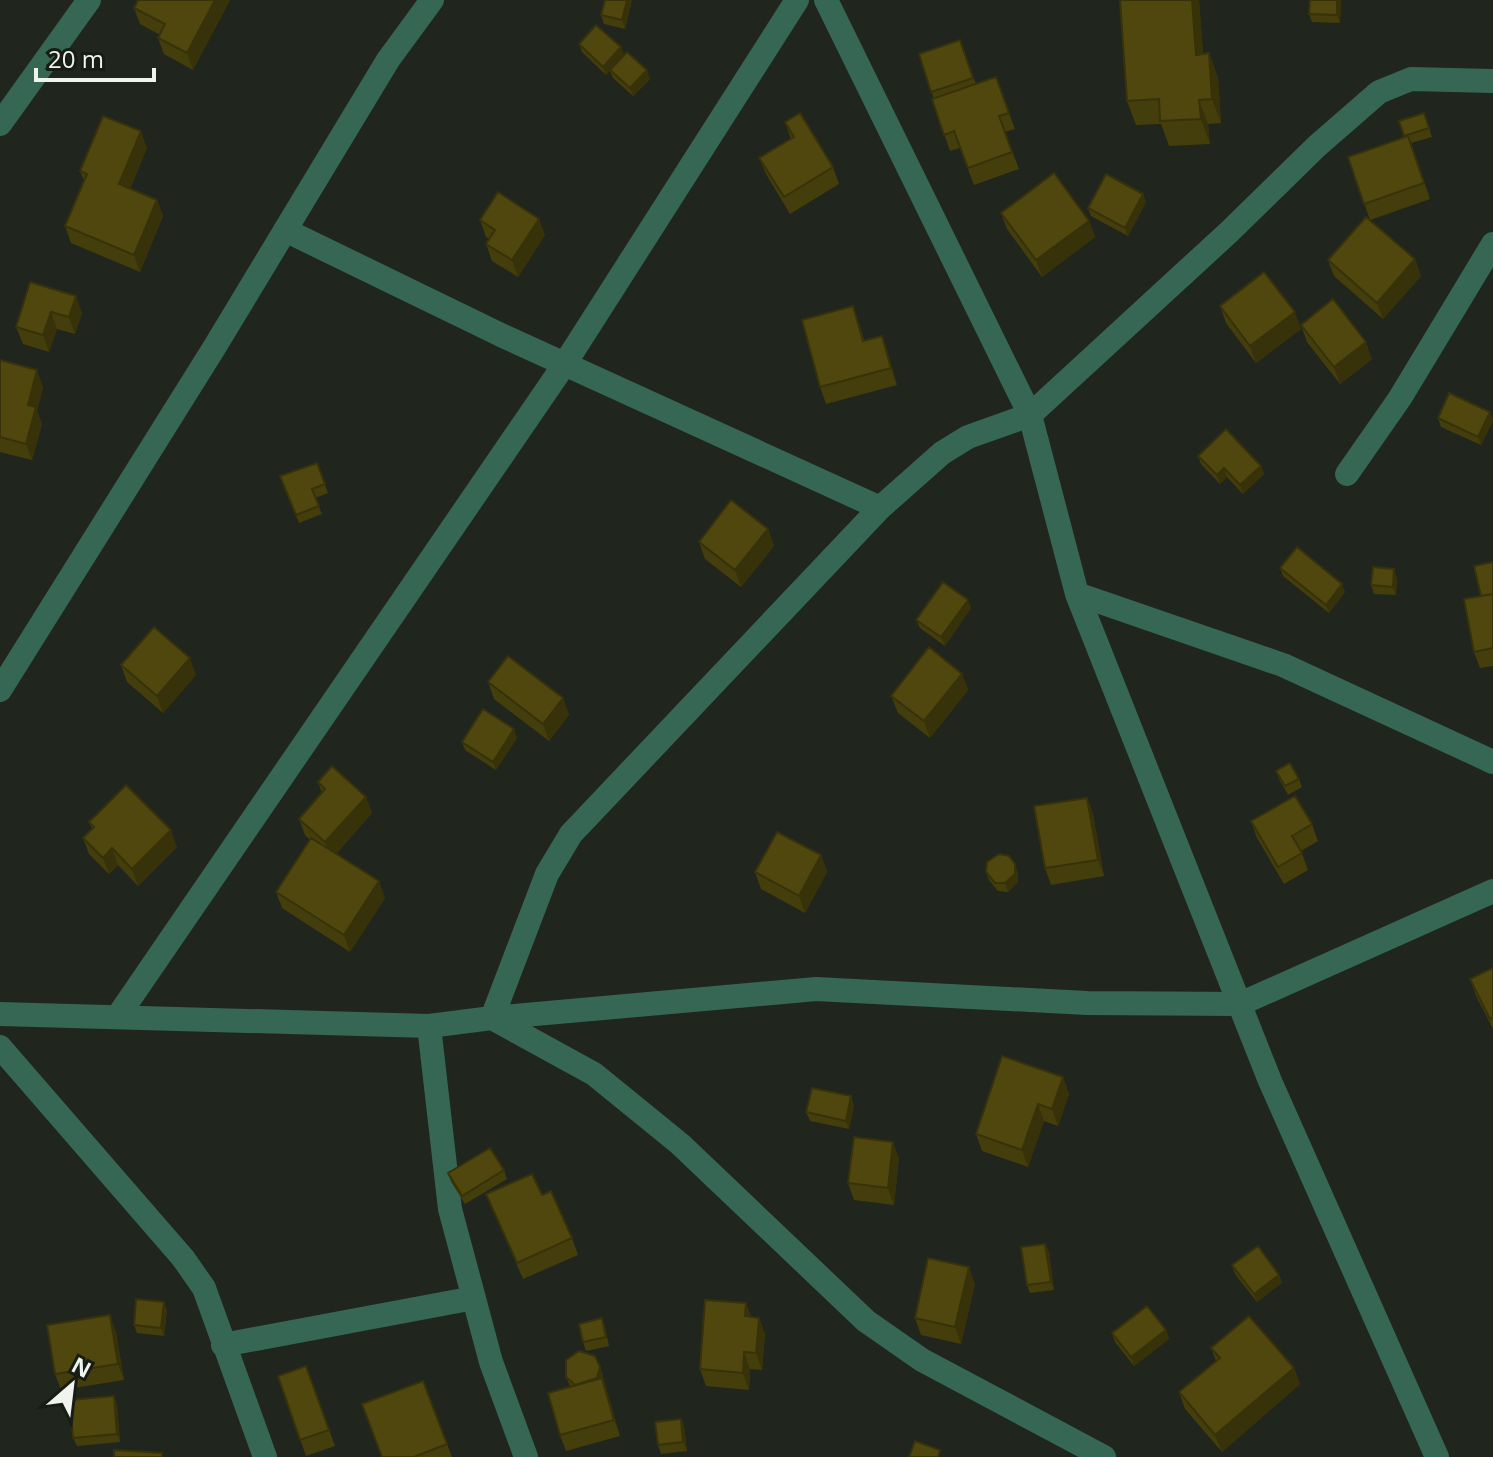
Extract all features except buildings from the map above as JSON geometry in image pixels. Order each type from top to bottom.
[{"type":"street","points":[[0,124],[89,0]]},
{"type":"street","points":[[0,690],[388,60],[432,0]]},
{"type":"street","points":[[118,1016],[564,365],[797,0]]},
{"type":"street","points":[[826,0],[1030,415],[1077,594],[1270,1081],[1437,1457]]},
{"type":"street","points":[[492,1018],[547,874],[571,834],[880,508],[942,453],[968,437],[1030,415],[1229,232],[1317,146],[1379,92],[1411,79],[1493,81]]},
{"type":"street","points":[[285,230],[564,365],[880,508]]},
{"type":"street","points":[[1347,474],[1400,398],[1493,244]]},
{"type":"street","points":[[1077,594],[1283,665],[1493,762]]},
{"type":"street","points":[[0,1014],[429,1026],[816,989],[1087,1003],[1240,1004],[1493,891]]},
{"type":"street","points":[[492,1018],[594,1074],[619,1094],[680,1144],[866,1321],[922,1360],[1104,1457]]},
{"type":"street","points":[[429,1026],[450,1209],[491,1362],[526,1457]]},
{"type":"street","points":[[0,1047],[183,1258],[204,1288],[265,1457]]},
{"type":"street","points":[[223,1345],[474,1298]]}]
